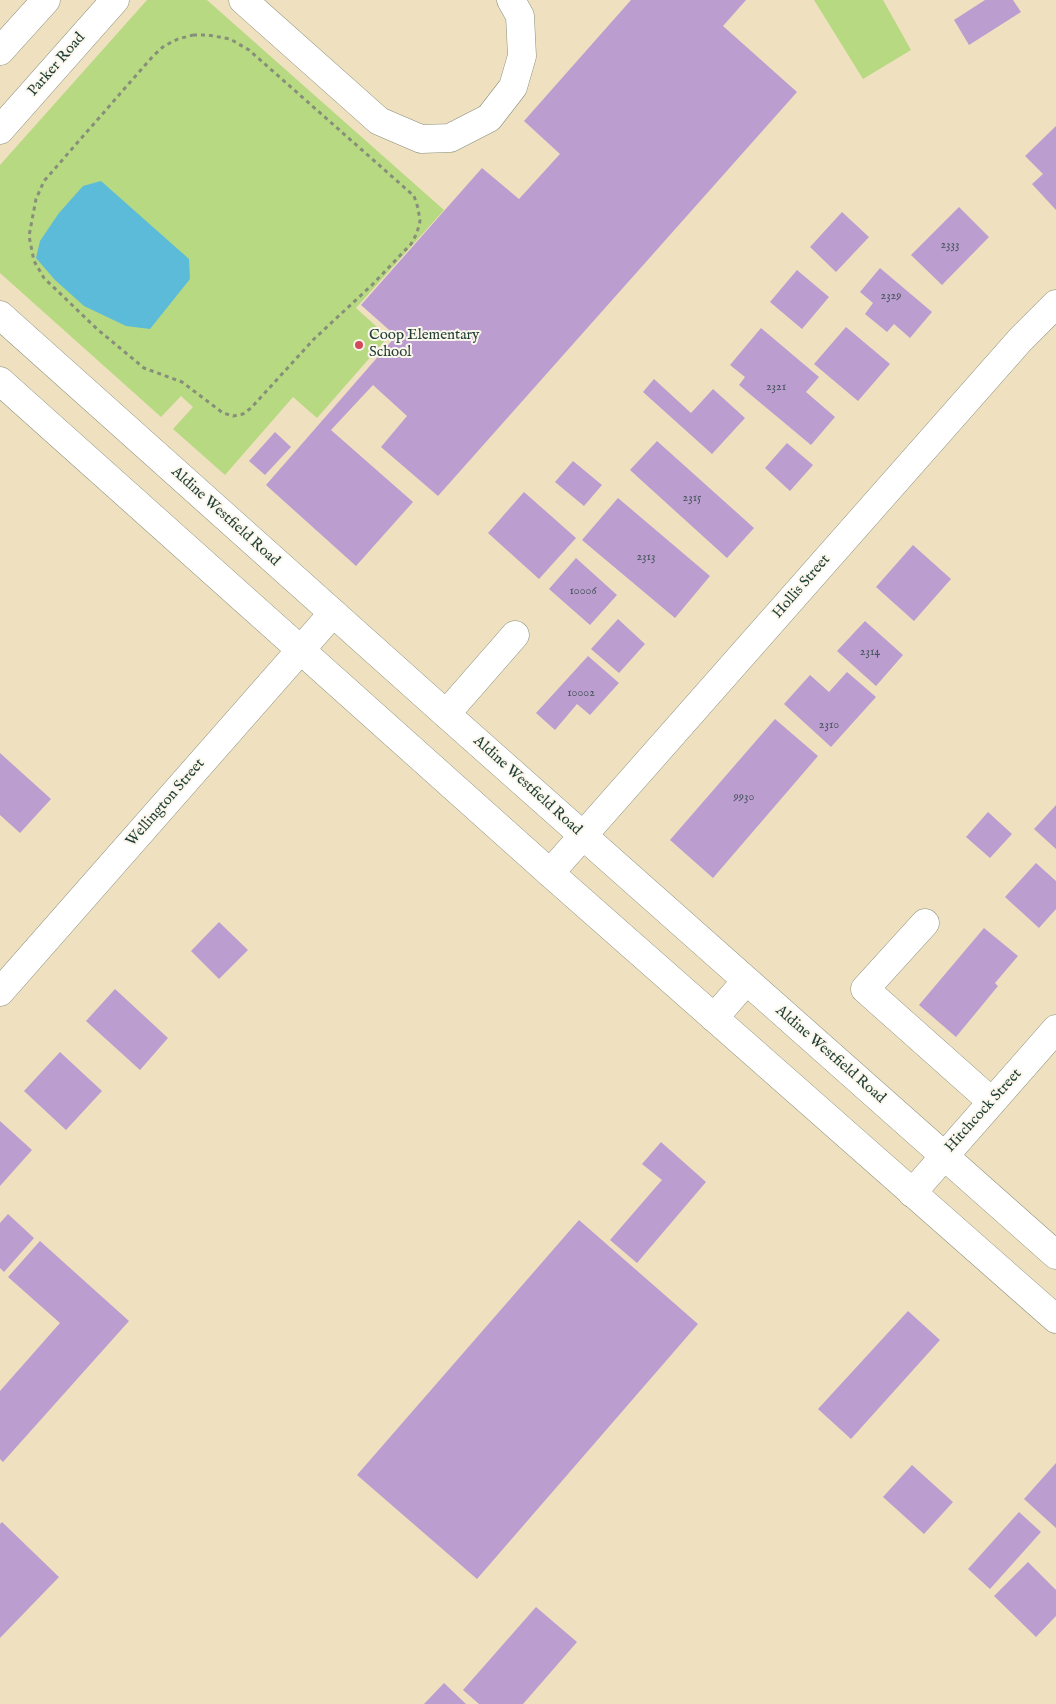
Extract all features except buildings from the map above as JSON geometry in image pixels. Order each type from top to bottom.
[{"type":"main road","points":[[0,51],[46,0]]},
{"type":"main road","name":"Parker Road","points":[[0,130],[115,0]]},
{"type":"main road","points":[[243,0],[379,121],[421,138],[450,138],[489,118],[513,87],[522,56],[520,16],[511,0]]},
{"type":"main road","name":"Hollis Street","points":[[550,872],[1020,340],[1056,304]]},
{"type":"main road","name":"Aldine Westfield Road","points":[[0,315],[1056,1255]]},
{"type":"main road","points":[[0,381],[714,1018],[1056,1319]]},
{"type":"main road","name":"Wellington Street","points":[[0,992],[333,613]]},
{"type":"main road","points":[[446,714],[515,635]]},
{"type":"main road","points":[[924,923],[865,990],[992,1102]]},
{"type":"main road","points":[[714,1018],[746,981]]},
{"type":"main road","name":"Hitchcock Street","points":[[912,1193],[1056,1029]]},
{"type":"path","points":[[193,35],[208,35],[230,39],[249,50],[414,196],[420,220],[417,233],[411,244],[372,285],[314,339],[251,408],[243,414],[233,416],[223,413],[182,382],[144,368],[97,329],[44,278],[34,261],[29,236],[36,199],[44,181],[153,56],[164,46],[178,39],[193,35]]},
{"type":"green space","points":[[147,0],[207,0],[444,210],[356,308],[388,337],[317,418],[293,397],[225,475],[173,429],[193,407],[181,396],[161,417],[0,273],[0,165]]},
{"type":"green space","points":[[814,0],[883,0],[911,50],[863,79]]},
{"type":"water","points":[[101,181],[189,259],[190,279],[150,329],[126,326],[84,306],[55,280],[36,258],[40,241],[59,213],[83,186]]},
{"type":"place","name":"Coop Elementary School","points":[[359,345]]}]
